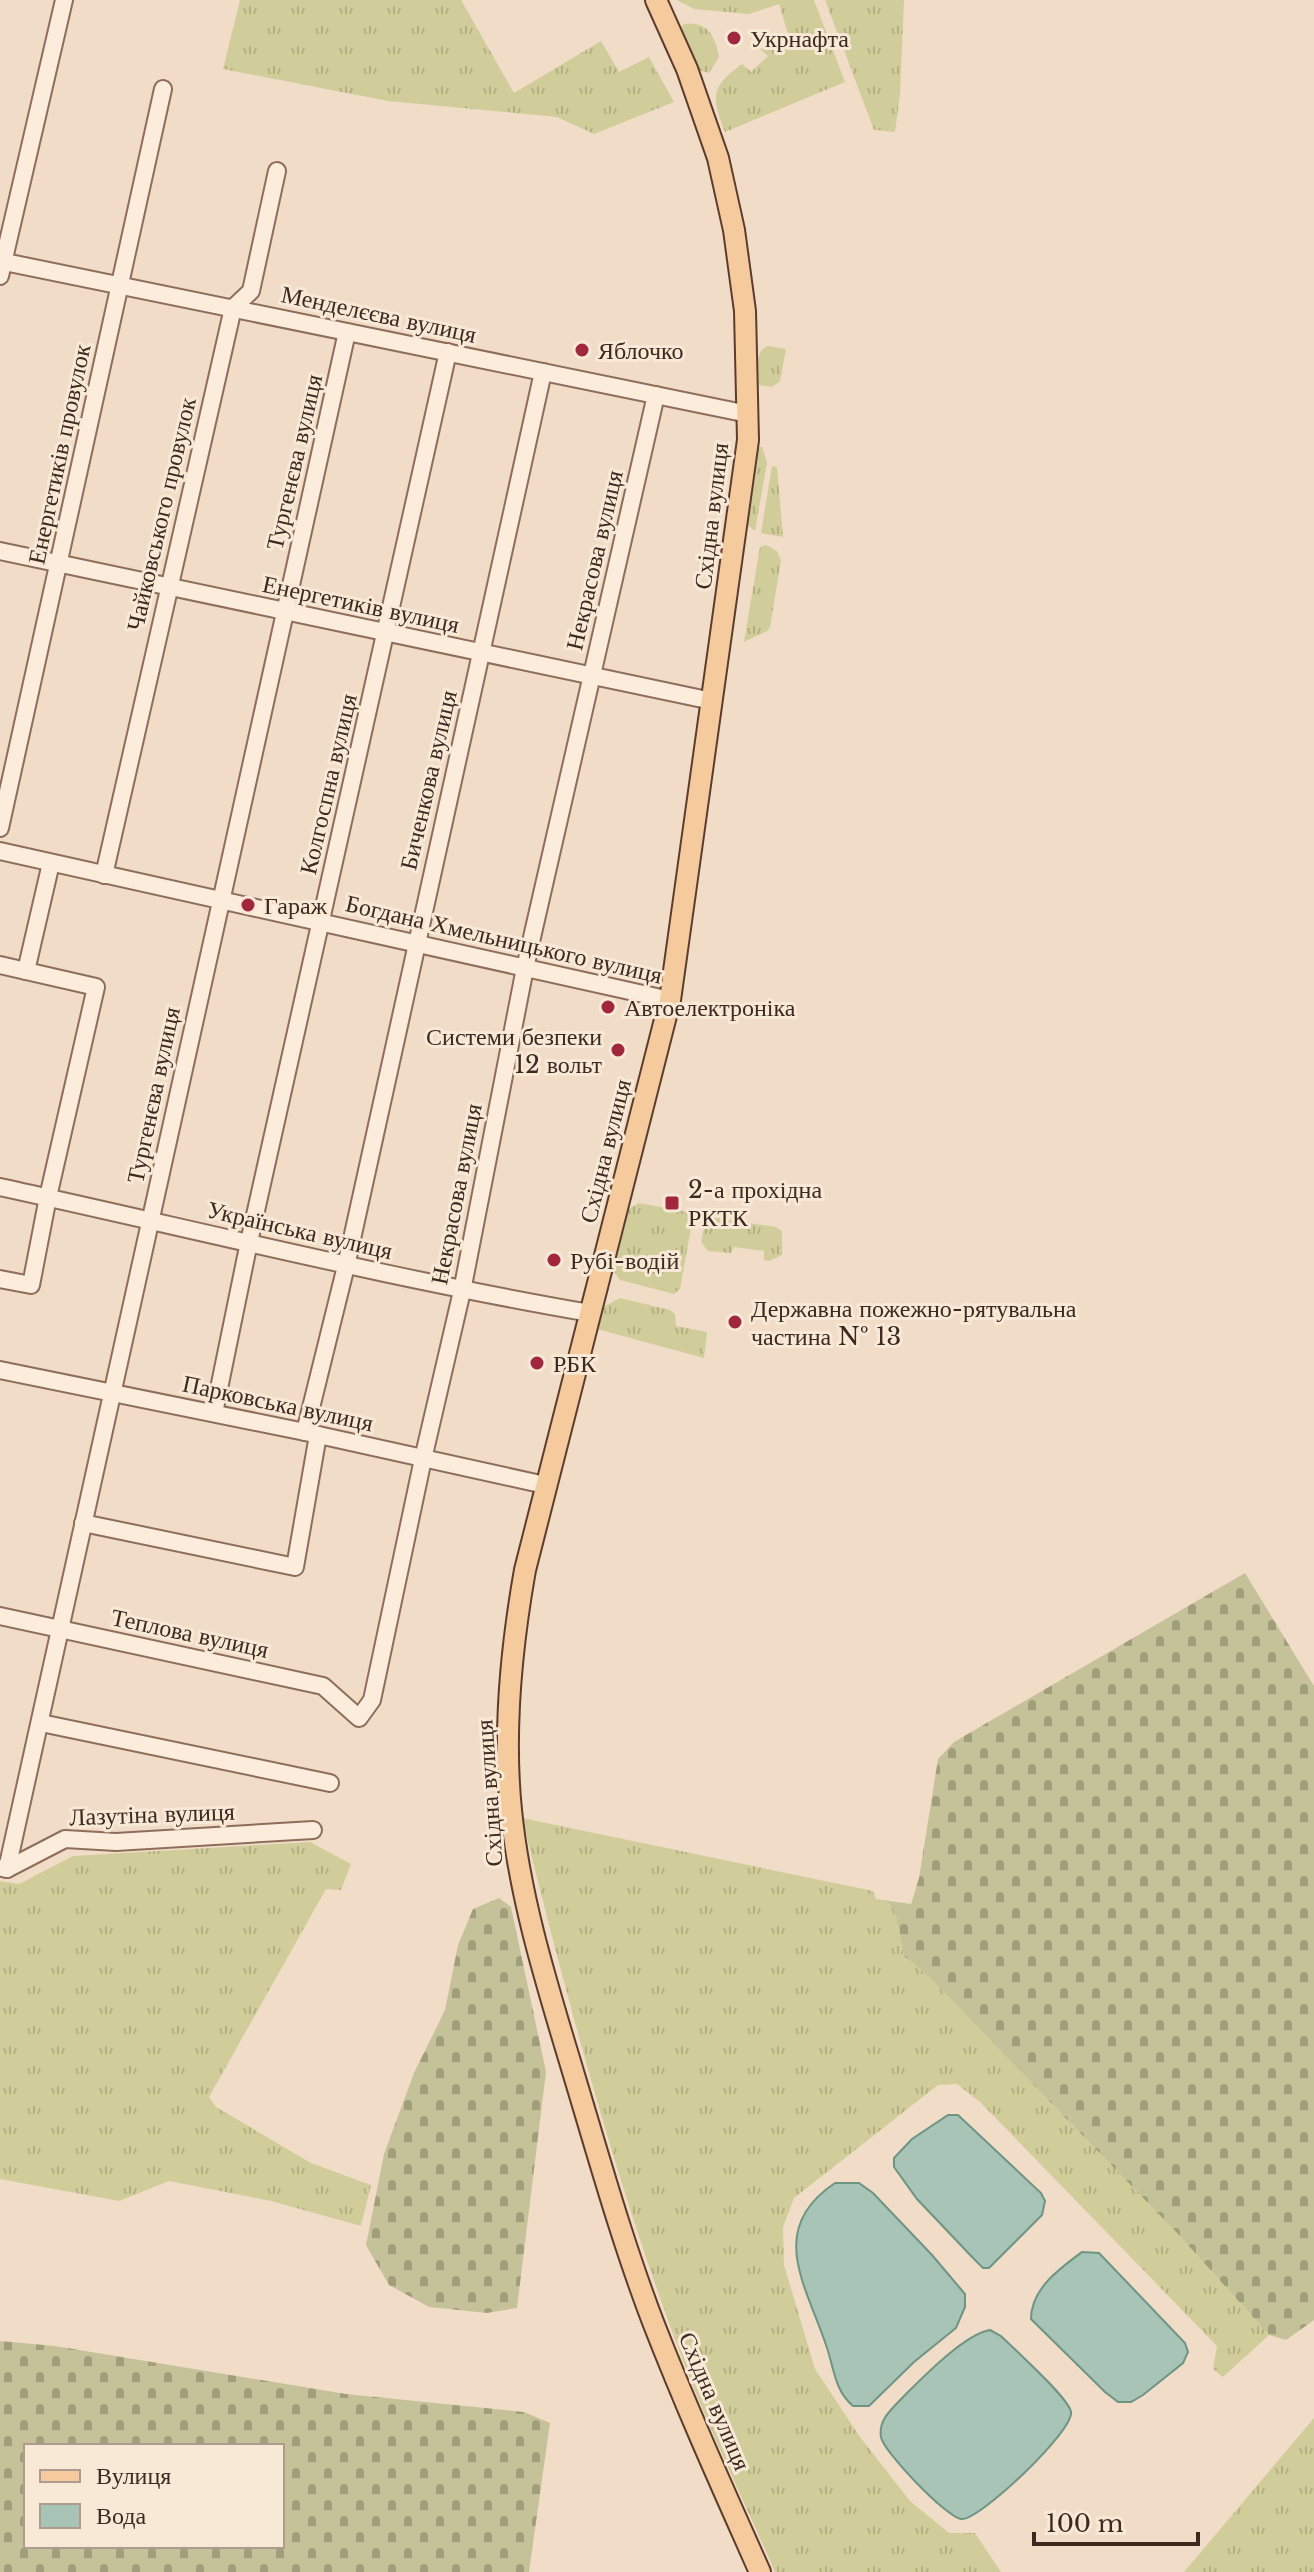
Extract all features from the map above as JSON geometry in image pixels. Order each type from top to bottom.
[{"type":"main road","name":"Східна вулиця","points":[[656,0],[687,69],[718,158],[734,230],[745,311],[748,414],[743,483],[670,1000],[545,1485],[516,1623],[509,1707],[511,1807],[518,1865],[559,2025],[618,2222],[658,2335],[760,2572]]},
{"type":"street","points":[[1,266],[64,0]]},
{"type":"street","name":"Енергетиків провулок","points":[[0,828],[163,89]]},
{"type":"street","name":"Чайковського провулок","points":[[104,875],[233,308],[251,291],[277,171]]},
{"type":"street","name":"Менделєєва вулиця","points":[[1,266],[121,285],[748,414]]},
{"type":"street","name":"Тургенєва вулиця","points":[[4,1868],[41,1723],[59,1629],[347,332]]},
{"type":"street","name":"Колгоспна вулиця","points":[[214,1413],[249,1242],[448,352]]},
{"type":"street","name":"Биченкова вулиця","points":[[83,1523],[295,1567],[312,1434],[346,1266],[543,372]]},
{"type":"street","name":"Некрасова вулиця","points":[[359,1718],[372,1700],[462,1291],[525,968],[656,395]]},
{"type":"street","name":"Енергетиків вулиця","points":[[0,551],[712,701]]},
{"type":"street","name":"Богдана Хмельницького вулиця","points":[[0,851],[670,1000]]},
{"type":"street","points":[[26,971],[51,863]]},
{"type":"street","points":[[0,965],[96,987],[31,1285],[0,1279]]},
{"type":"street","name":"Українська вулиця","points":[[0,1187],[462,1291],[590,1313]]},
{"type":"street","name":"Парковська вулиця","points":[[0,1370],[545,1485]]},
{"type":"street","name":"Теплова вулиця","points":[[0,1616],[323,1686],[359,1718]]},
{"type":"street","points":[[41,1723],[330,1783]]},
{"type":"street","name":"Лазутіна вулиця","points":[[4,1868],[65,1839],[116,1842],[313,1830]]},
{"type":"green space","points":[[240,0],[461,0],[514,93],[601,41],[619,72],[649,57],[674,102],[594,134],[557,117],[388,101],[223,69]]},
{"type":"green space","points":[[677,0],[814,0],[845,82],[725,132],[717,110],[719,86],[742,64],[751,72],[768,56],[760,49],[789,37],[779,4],[749,14],[694,9]]},
{"type":"green space","points":[[825,0],[904,0],[900,94],[895,132],[874,130]]},
{"type":"green space","points":[[684,24],[699,25],[712,37],[719,57],[709,73],[698,70],[681,27]]},
{"type":"green space","points":[[768,346],[786,349],[780,381],[772,387],[759,385],[758,357]]},
{"type":"green space","points":[[756,447],[762,447],[767,462],[755,531],[746,524]]},
{"type":"green space","points":[[772,466],[777,467],[783,537],[761,533]]},
{"type":"green space","points":[[766,545],[777,551],[781,560],[770,627],[744,642],[760,547]]},
{"type":"green space","points":[[639,1203],[687,1212],[692,1222],[680,1289],[674,1294],[620,1280],[613,1270],[627,1210]]},
{"type":"green space","points":[[711,1217],[776,1227],[782,1231],[782,1255],[769,1261],[764,1260],[764,1251],[734,1247],[731,1253],[708,1251],[701,1242],[706,1220]]},
{"type":"green space","points":[[620,1298],[670,1310],[675,1314],[676,1326],[707,1332],[704,1358],[597,1329],[603,1307]]},
{"type":"green space","points":[[1245,1573],[1314,1686],[1314,2320],[1286,2340],[1269,2335],[1178,2234],[927,1975],[904,1956],[895,1913],[888,1902],[876,1899],[911,1904],[919,1878],[938,1759],[954,1742]]},
{"type":"green space","points":[[522,1818],[873,1891],[876,1899],[888,1902],[895,1913],[904,1956],[927,1975],[1178,2234],[1269,2335],[1223,2377],[1213,2369],[1217,2346],[980,2102],[957,2084],[938,2085],[794,2198],[783,2227],[784,2265],[815,2369],[860,2437],[910,2501],[949,2533],[975,2533],[1001,2572],[775,2572],[695,2392],[637,2231],[576,2026]]},
{"type":"green space","points":[[310,1842],[351,1864],[341,1890],[326,1889],[209,2097],[216,2107],[311,2163],[371,2185],[361,2226],[271,2201],[169,2181],[119,2201],[0,2179],[0,1881],[19,1884],[73,1856]]},
{"type":"green space","points":[[499,1898],[511,1907],[546,2072],[517,2308],[487,2313],[429,2307],[389,2285],[366,2245],[384,2154],[414,2073],[445,2010],[458,1945],[473,1909]]},
{"type":"green space","points":[[0,2341],[55,2346],[346,2394],[524,2412],[550,2423],[529,2572],[0,2572]]},
{"type":"green space","points":[[1314,2418],[1314,2572],[1184,2572]]},
{"type":"water","points":[[948,2115],[958,2115],[1041,2193],[1045,2201],[1042,2215],[989,2268],[983,2268],[917,2199],[894,2167],[894,2158],[912,2139]]},
{"type":"water","points":[[835,2183],[859,2183],[873,2193],[965,2294],[965,2307],[956,2328],[914,2362],[869,2406],[853,2406],[838,2385],[797,2259],[797,2239],[802,2219],[814,2201]]},
{"type":"water","points":[[1082,2252],[1099,2253],[1185,2343],[1188,2352],[1183,2363],[1131,2402],[1118,2402],[1105,2392],[1031,2319],[1032,2308],[1041,2289]]},
{"type":"water","points":[[990,2330],[1001,2336],[1040,2374],[1071,2412],[1057,2437],[1024,2474],[986,2506],[961,2519],[942,2507],[903,2469],[884,2444],[881,2431],[884,2419],[891,2410],[933,2368],[969,2339]]},
{"type":"place","name":"Укрнафта","points":[[734,38]]},
{"type":"place","name":"Яблочко","points":[[582,350]]},
{"type":"place","name":"Гараж","points":[[248,905]]},
{"type":"place","name":"Автоелектроніка","points":[[608,1007]]},
{"type":"place","name":"Системи безпеки 12 вольт","points":[[618,1050]]},
{"type":"place","name":"2-а прохідна РКТК","points":[[672,1203]]},
{"type":"place","name":"Рубі-водій","points":[[554,1260]]},
{"type":"place","name":"Державна пожежно-рятувальна частина № 13","points":[[735,1322]]},
{"type":"place","name":"РБК","points":[[537,1363]]}]
